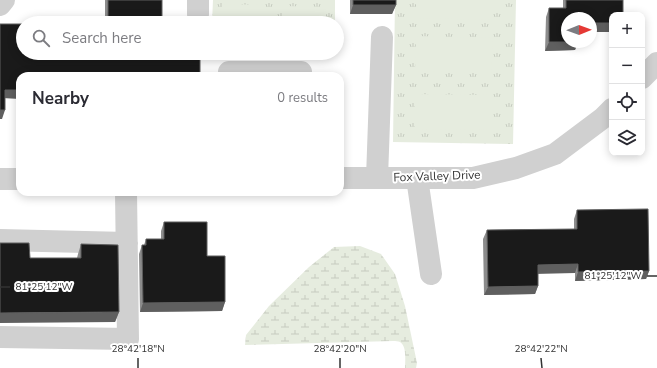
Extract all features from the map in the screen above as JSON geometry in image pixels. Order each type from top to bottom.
[{"type":"street","points":[[0,5],[4,0]]},
{"type":"street","points":[[378,178],[382,37]]},
{"type":"street","points":[[645,75],[657,63]]},
{"type":"street","points":[[229,72],[301,72]]},
{"type":"street","name":"Fox Valley Drive","points":[[344,178],[473,178],[516,168],[555,154],[609,112]]},
{"type":"street","points":[[417,178],[431,274]]},
{"type":"street","points":[[0,179],[16,179]]},
{"type":"street","points":[[0,337],[128,339],[126,196]]},
{"type":"street","points":[[0,240],[127,243]]},
{"type":"green space","points":[[213,0],[335,0],[335,16],[212,16]]},
{"type":"green space","points":[[395,0],[516,0],[513,144],[393,142]]},
{"type":"green space","points":[[416,0],[493,0],[493,20],[416,18]]},
{"type":"green space","points":[[222,4],[266,5],[266,16],[222,16]]},
{"type":"green space","points":[[283,6],[326,7],[326,16],[282,16]]},
{"type":"green space","points":[[416,36],[493,38],[491,73],[415,71]]},
{"type":"green space","points":[[415,94],[491,95],[491,130],[415,129]]},
{"type":"green space","points":[[360,246],[381,254],[395,274],[405,306],[417,363],[416,368],[405,368],[404,347],[397,341],[245,345],[246,335],[269,306],[309,267],[334,247]]},
{"type":"building","points":[[108,0],[162,0],[162,16],[108,16]]},
{"type":"building","points":[[353,0],[396,0],[396,5],[353,5]]},
{"type":"building","points":[[566,0],[623,0],[623,12],[609,12],[609,23],[597,23],[597,12],[561,12],[561,42],[549,42],[549,8],[566,8]]},
{"type":"building","points":[[0,24],[16,24],[16,60],[200,60],[200,72],[16,72],[16,90],[5,90],[5,110],[0,110]]},
{"type":"building","points":[[648,209],[649,271],[578,272],[578,264],[538,265],[538,286],[488,287],[487,230],[577,229],[577,210]]},
{"type":"building","points":[[164,222],[207,222],[207,256],[225,256],[225,302],[143,303],[142,245],[146,245],[146,239],[164,239]]},
{"type":"building","points":[[0,243],[29,243],[30,258],[81,258],[81,244],[118,245],[119,312],[0,313]]}]
